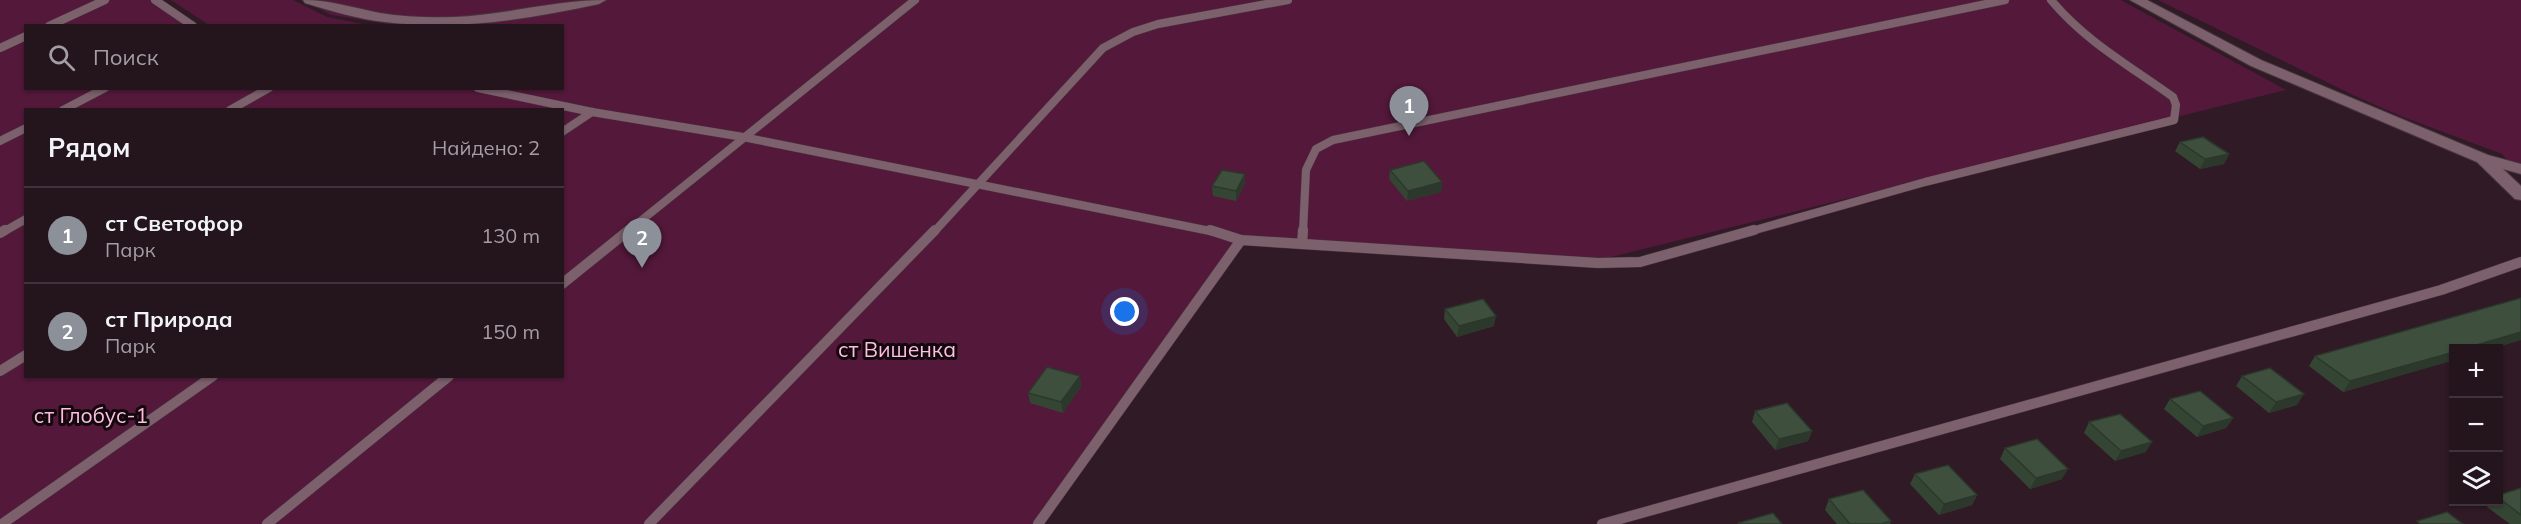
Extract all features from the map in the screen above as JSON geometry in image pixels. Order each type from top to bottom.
[{"type":"street","points":[[310,0],[373,18],[424,24],[478,22],[599,0]]},
{"type":"street","points":[[2137,0],[2256,63],[2482,158],[2521,169]]},
{"type":"street","points":[[2482,158],[2521,195]]},
{"type":"lane","points":[[53,24],[105,0]]},
{"type":"lane","points":[[155,0],[190,24]]},
{"type":"lane","points":[[564,282],[915,0]]},
{"type":"lane","points":[[649,524],[980,184],[1103,48],[1133,32],[1158,24],[1288,0]]},
{"type":"lane","points":[[1302,244],[1306,170],[1316,149],[1333,140],[2005,0]]},
{"type":"lane","points":[[488,90],[743,137],[1208,228],[1241,240],[1598,263],[1640,262],[1925,182],[2174,120],[2176,105],[2173,97],[2086,38],[2069,24],[2051,0]]},
{"type":"lane","points":[[0,48],[24,37]]},
{"type":"lane","points":[[67,108],[101,90]]},
{"type":"lane","points":[[234,108],[265,90]]},
{"type":"lane","points":[[564,131],[592,111]]},
{"type":"lane","points":[[0,141],[24,129]]},
{"type":"lane","points":[[0,233],[24,220]]},
{"type":"lane","points":[[1038,524],[1241,240]]},
{"type":"lane","points":[[1602,524],[2429,293],[2521,262]]},
{"type":"lane","points":[[0,371],[24,356]]},
{"type":"lane","points":[[2,524],[210,378]]},
{"type":"lane","points":[[267,524],[447,378]]},
{"type":"green space","points":[[0,0],[150,0],[183,24],[24,24],[24,90],[564,90],[564,24],[389,24],[331,15],[303,0],[2121,0],[2286,90],[1591,262],[1247,239],[1042,524],[0,524]]},
{"type":"green space","points":[[171,0],[293,0],[327,17],[363,24],[207,24]]},
{"type":"green space","points":[[2158,0],[2521,0],[2521,176],[2502,154],[2403,117],[2353,95]]},
{"type":"building","points":[[2203,137],[2229,154],[2205,159],[2180,142]]},
{"type":"building","points":[[1424,161],[1442,182],[1408,191],[1390,170]]},
{"type":"building","points":[[1222,170],[1245,174],[1236,191],[1212,186]]},
{"type":"building","points":[[2521,298],[2521,332],[2480,344],[2449,344],[2449,353],[2350,381],[2315,356]]},
{"type":"building","points":[[1483,299],[1496,316],[1459,326],[1445,309]]},
{"type":"building","points":[[1047,367],[1080,376],[1061,402],[1028,393]]},
{"type":"building","points":[[2270,368],[2304,394],[2276,402],[2242,376]]},
{"type":"building","points":[[2200,391],[2233,418],[2203,426],[2170,399]]},
{"type":"building","points":[[1787,403],[1812,431],[1779,439],[1755,411]]},
{"type":"building","points":[[2120,414],[2152,442],[2121,451],[2089,422]]},
{"type":"building","points":[[2037,439],[2068,469],[2036,478],[2005,448]]},
{"type":"building","points":[[1948,465],[1977,495],[1944,504],[1915,474]]},
{"type":"building","points":[[2521,488],[2521,515],[2503,501],[2503,494]]},
{"type":"building","points":[[1863,490],[1891,521],[1881,524],[1850,524],[1829,499]]},
{"type":"building","points":[[2447,512],[2463,524],[2420,524],[2417,521]]},
{"type":"building","points":[[1773,513],[1782,524],[1738,524],[1738,523]]},
{"type":"place","name":"ст Светофор","points":[[1409,136]]},
{"type":"place","name":"ст Природа","points":[[642,268]]},
{"type":"park label","name":"ст Вишенка","points":[[897,349]]},
{"type":"park label","name":"ст Глобус-1","points":[[91,415]]}]
